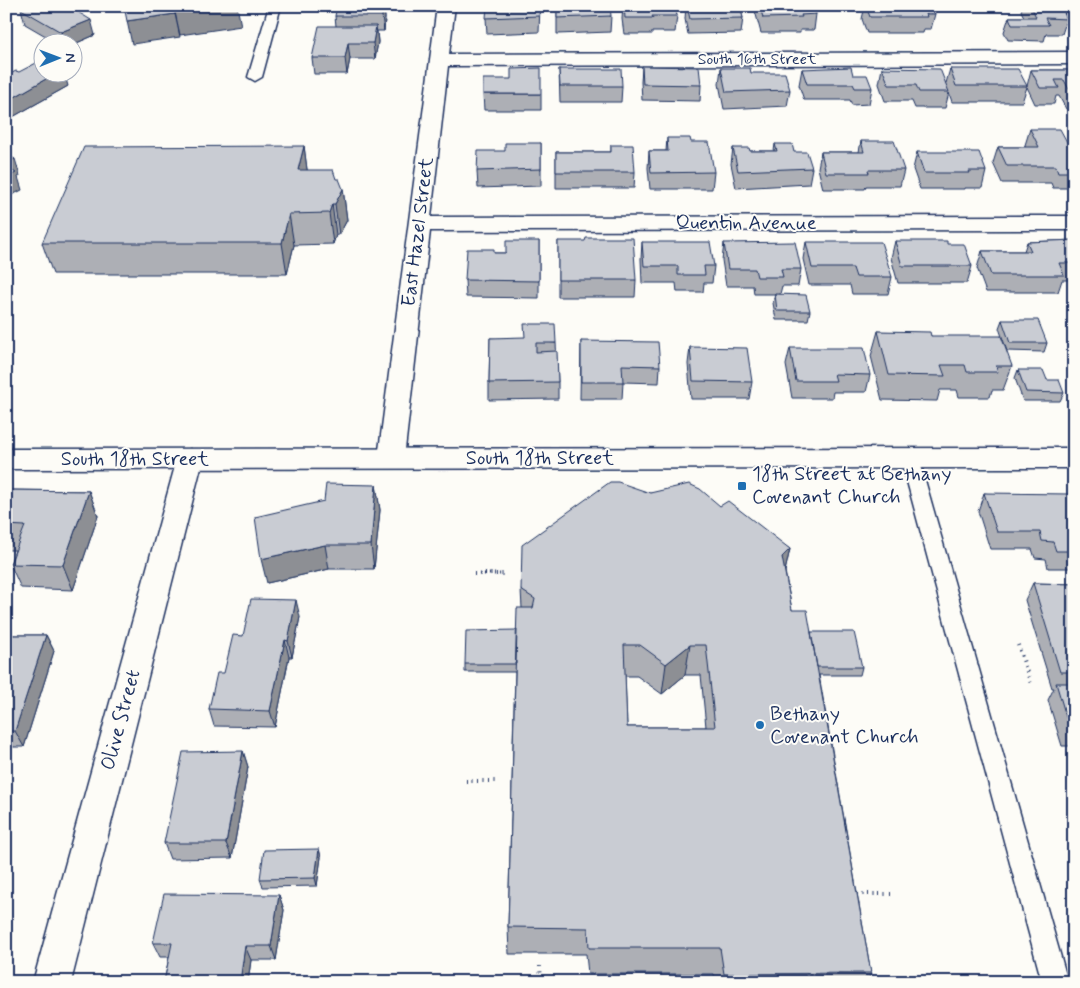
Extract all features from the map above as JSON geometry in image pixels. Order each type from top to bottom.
[{"type":"street","name":"East Hazel Street","points":[[391,458],[446,6]]},
{"type":"street","name":"South 16th Street","points":[[440,60],[1074,58]]},
{"type":"street","name":"Quentin Avenue","points":[[418,224],[1074,223]]},
{"type":"street","name":"South 18th Street","points":[[6,459],[1074,458]]},
{"type":"street","name":"Olive Street","points":[[52,982],[190,459]]},
{"type":"lane","points":[[254,77],[275,6]]},
{"type":"lane","points":[[910,459],[1056,982]]},
{"type":"path","points":[[474,574],[504,574]]},
{"type":"path","points":[[1018,645],[1030,684]]},
{"type":"path","points":[[466,781],[499,781]]},
{"type":"path","points":[[857,894],[893,894]]},
{"type":"path","points":[[540,966],[541,982]]},
{"type":"building","points":[[26,6],[68,6],[91,20],[61,32],[21,9]]},
{"type":"building","points":[[124,6],[219,6],[127,21]]},
{"type":"building","points":[[337,6],[383,6],[382,16],[335,16]]},
{"type":"building","points":[[487,6],[540,6],[539,16],[486,18]]},
{"type":"building","points":[[557,6],[610,6],[611,16],[557,18]]},
{"type":"building","points":[[624,6],[675,6],[677,16],[625,18]]},
{"type":"building","points":[[687,6],[740,6],[743,18],[690,19]]},
{"type":"building","points":[[760,6],[814,6],[816,14],[801,15],[802,17],[763,18]]},
{"type":"building","points":[[866,6],[932,6],[935,14],[926,14],[927,17],[870,17]]},
{"type":"building","points":[[1031,6],[1063,6],[1067,19],[1045,18],[1049,25],[1012,25],[1009,17],[1036,17]]},
{"type":"building","points":[[319,26],[376,26],[373,43],[348,43],[345,58],[312,58]]},
{"type":"building","points":[[32,65],[32,82],[41,82],[6,102],[6,76],[16,71],[19,72]]},
{"type":"building","points":[[642,66],[699,67],[701,85],[643,84]]},
{"type":"building","points":[[851,67],[853,75],[867,75],[872,88],[855,88],[853,84],[807,84],[802,69]]},
{"type":"building","points":[[541,68],[541,94],[483,94],[483,79],[511,79],[511,69]]},
{"type":"building","points":[[721,68],[750,68],[751,73],[785,73],[790,90],[726,92]]},
{"type":"building","points":[[882,68],[940,69],[949,92],[919,92],[916,85],[889,85]]},
{"type":"building","points":[[559,69],[621,69],[622,86],[560,86]]},
{"type":"building","points":[[950,69],[1018,69],[1027,86],[956,86]]},
{"type":"building","points":[[1031,70],[1074,70],[1074,93],[1071,93],[1064,80],[1055,80],[1059,88],[1040,88]]},
{"type":"building","points":[[1030,129],[1060,129],[1074,155],[1074,172],[1058,172],[1056,166],[1007,166],[998,147],[1039,147]]},
{"type":"building","points":[[667,138],[690,138],[691,142],[709,142],[714,172],[651,173],[649,151],[668,151]]},
{"type":"building","points":[[861,141],[894,141],[904,170],[868,170],[869,173],[826,173],[821,152],[864,152]]},
{"type":"building","points":[[505,143],[541,143],[541,169],[477,171],[478,151],[505,151]]},
{"type":"building","points":[[775,144],[792,144],[794,152],[807,152],[812,168],[738,171],[733,148],[749,148],[750,151],[777,151]]},
{"type":"building","points":[[611,145],[633,145],[635,172],[556,172],[556,152],[611,152]]},
{"type":"building","points":[[304,146],[298,170],[333,170],[336,179],[339,179],[343,189],[335,204],[332,204],[329,213],[289,214],[282,243],[42,243],[84,147]]},
{"type":"building","points":[[917,152],[979,152],[986,171],[924,173]]},
{"type":"building","points":[[6,154],[15,159],[6,163]]},
{"type":"building","points":[[6,167],[16,173],[6,178]]},
{"type":"building","points":[[586,238],[633,238],[636,280],[558,280],[558,241],[585,241]]},
{"type":"building","points":[[1074,240],[1074,263],[1059,263],[1064,275],[991,275],[982,251],[1031,251],[1027,242]]},
{"type":"building","points":[[506,241],[539,241],[539,281],[465,280],[467,249],[494,249],[494,253],[506,253]]},
{"type":"building","points":[[895,241],[947,241],[947,244],[964,244],[972,266],[902,266]]},
{"type":"building","points":[[642,242],[710,242],[714,266],[704,266],[705,275],[678,275],[678,266],[644,266]]},
{"type":"building","points":[[795,242],[801,269],[781,269],[783,277],[757,277],[755,269],[728,269],[724,243]]},
{"type":"building","points":[[806,242],[881,242],[892,277],[856,277],[853,268],[812,268]]},
{"type":"building","points":[[775,294],[806,295],[810,311],[777,311]]},
{"type":"building","points":[[1002,320],[1038,320],[1047,343],[1010,343]]},
{"type":"building","points":[[524,324],[555,324],[556,343],[536,343],[536,352],[557,351],[558,382],[489,383],[490,338],[525,337]]},
{"type":"building","points":[[878,331],[930,332],[931,336],[1001,336],[1012,366],[996,366],[998,372],[967,372],[965,365],[941,365],[945,376],[889,375]]},
{"type":"building","points":[[581,341],[658,342],[660,366],[622,365],[623,382],[581,382]]},
{"type":"building","points":[[690,347],[747,348],[752,382],[693,381]]},
{"type":"building","points":[[790,348],[864,348],[870,375],[834,374],[836,381],[796,381]]},
{"type":"building","points":[[1018,370],[1043,370],[1047,380],[1059,380],[1064,393],[1026,392]]},
{"type":"building","name":"Bethany Covenant Church","points":[[610,482],[618,482],[650,493],[689,484],[700,489],[720,506],[728,501],[790,549],[782,557],[792,610],[807,610],[871,973],[724,974],[720,948],[589,948],[588,928],[508,927],[517,608],[533,608],[535,599],[521,590],[522,545]],"holes":[[[624,645],[640,645],[666,664],[690,645],[706,645],[715,727],[627,727]]]},
{"type":"building","points":[[326,484],[376,485],[371,545],[325,545],[261,559],[255,517],[324,501]]},
{"type":"building","points":[[6,490],[89,491],[63,565],[10,564],[25,526],[6,525]]},
{"type":"building","points":[[984,493],[1070,494],[1074,505],[1074,551],[1056,551],[1053,542],[1042,541],[1040,532],[997,532]]},
{"type":"building","points":[[1033,583],[1074,584],[1074,672],[1060,672]]},
{"type":"building","points":[[251,599],[296,600],[288,641],[285,640],[270,711],[209,709],[217,673],[224,673],[233,635],[243,636]]},
{"type":"building","points":[[517,630],[516,664],[465,664],[466,631]]},
{"type":"building","points":[[811,632],[854,632],[862,667],[817,667]]},
{"type":"building","points":[[6,635],[46,635],[15,731],[6,731]]},
{"type":"building","points":[[1056,683],[1074,683],[1074,730],[1070,730]]},
{"type":"building","points":[[243,751],[226,843],[164,843],[183,752]]},
{"type":"building","points":[[319,849],[315,878],[260,879],[264,850]]},
{"type":"building","points":[[164,894],[279,895],[271,946],[245,946],[240,982],[164,982],[172,943],[153,943]]},
{"type":"place","name":"18th Street at Bethany Covenant Church","points":[[742,486]]},
{"type":"place","name":"Bethany Covenant Church","points":[[760,725]]}]
